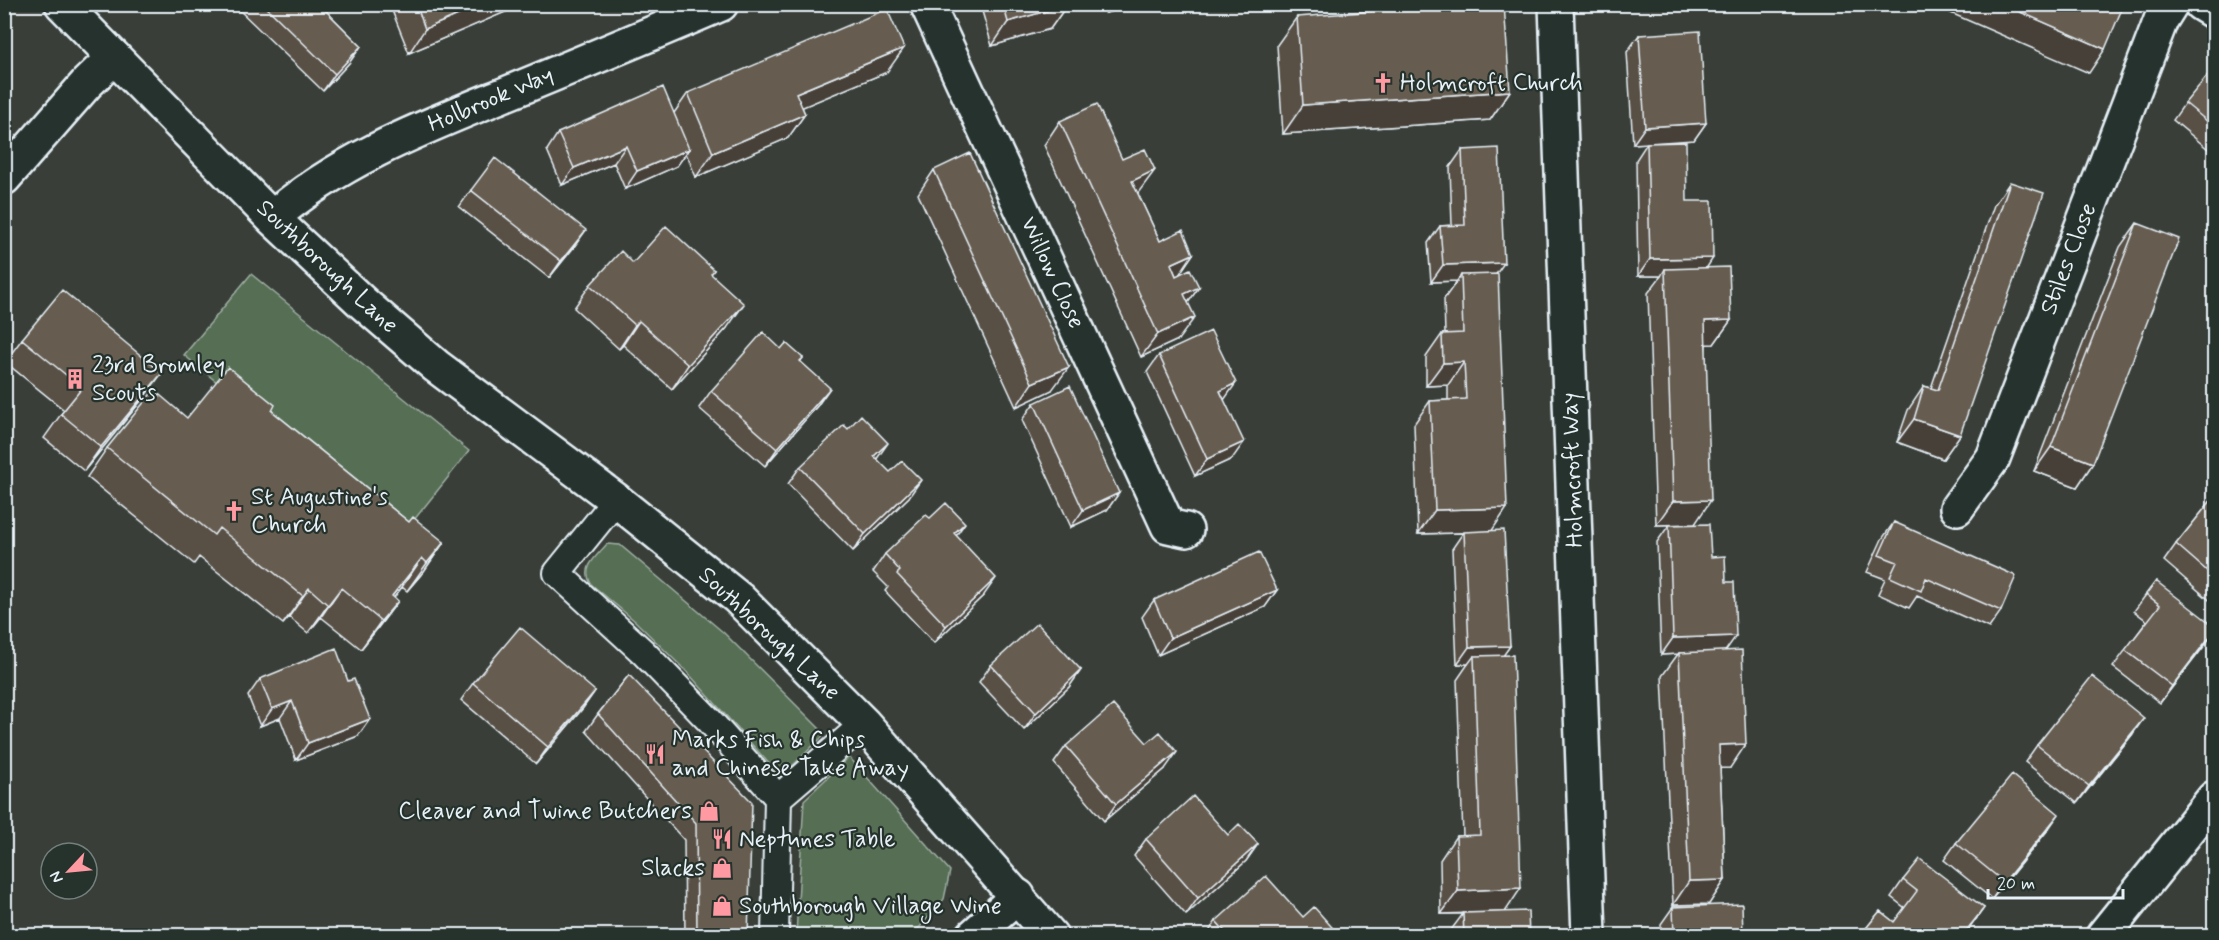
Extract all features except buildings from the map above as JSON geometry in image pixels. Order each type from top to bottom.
[{"type":"street","name":"Southborough Lane","points":[[62,4],[272,218],[363,303],[436,366],[616,500],[738,598],[864,724],[1052,936]]},
{"type":"street","name":"Holbrook Way","points":[[272,218],[297,197],[348,164],[424,128],[722,4]]},
{"type":"street","name":"Willow Close","points":[[927,4],[1168,526],[1186,530]]},
{"type":"street","name":"Holmcroft Way","points":[[1556,4],[1589,936]]},
{"type":"street","name":"Stiles Close","points":[[1957,508],[1993,458],[2161,20],[2171,4]]},
{"type":"street","points":[[2201,4],[2214,12]]},
{"type":"street","points":[[4,178],[87,83],[114,57]]},
{"type":"street","points":[[2103,936],[2204,832],[2214,798]]},
{"type":"street","points":[[973,936],[1018,896]]},
{"type":"lane","points":[[616,500],[557,573],[642,651],[709,720],[778,798],[775,936]]},
{"type":"lane","points":[[778,798],[864,724]]},
{"type":"green space","points":[[251,274],[469,451],[402,535],[184,355]]},
{"type":"green space","points":[[607,544],[620,545],[724,633],[825,734],[781,777],[688,673],[635,621],[591,584],[588,572],[591,562]]},
{"type":"green space","points":[[849,757],[950,871],[944,899],[913,935],[796,935],[804,800]]},
{"type":"place","name":"Holmcroft Church","points":[[1383,83]]},
{"type":"place","name":"23rd Bromley Scouts","points":[[75,379]]},
{"type":"place","name":"St Augustine's Church","points":[[234,511]]},
{"type":"place","name":"Marks Fish & Chips and Chinese Take Away","points":[[655,754]]},
{"type":"place","name":"Cleaver and Twine Butchers","points":[[709,811]]},
{"type":"place","name":"Neptunes Table","points":[[722,839]]},
{"type":"place","name":"Slacks","points":[[722,868]]},
{"type":"place","name":"Southborough Village Wine","points":[[722,906]]}]
